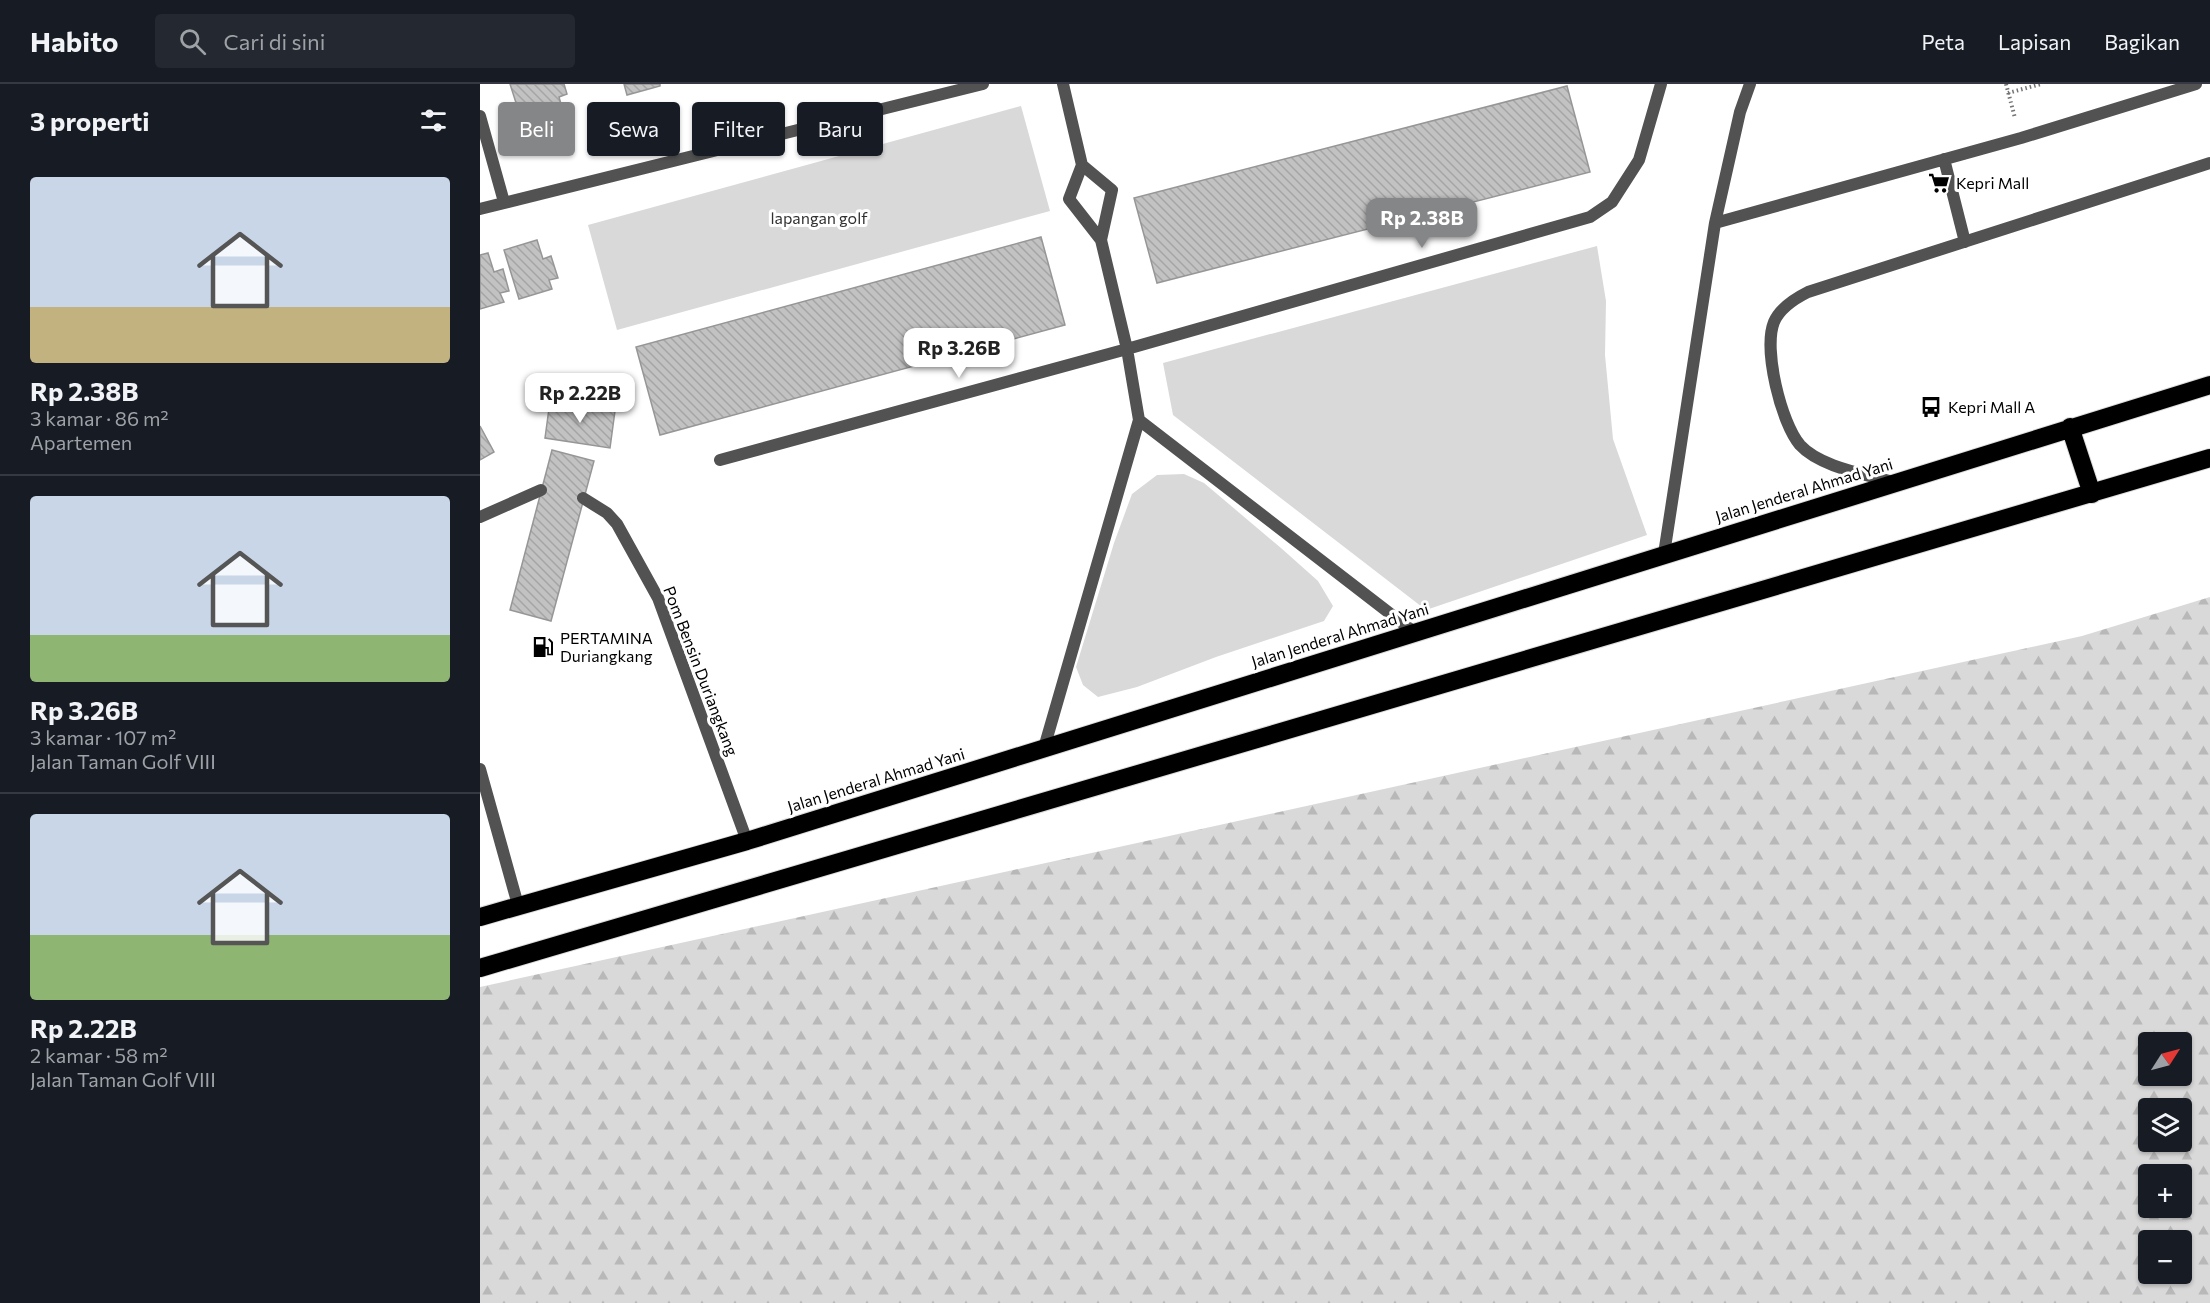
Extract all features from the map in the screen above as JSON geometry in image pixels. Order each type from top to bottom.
[{"type":"highway","name":"Jalan Jenderal Ahmad Yani","points":[[480,917],[747,841],[2210,385]]},
{"type":"highway","points":[[2070,428],[2092,494]]},
{"type":"highway","points":[[480,968],[2210,459]]},
{"type":"street","points":[[480,209],[983,84]]},
{"type":"street","points":[[1063,84],[1083,165],[1112,190],[1101,240]]},
{"type":"street","points":[[720,459],[1127,349],[1590,217],[1612,202],[1640,159],[1661,84]]},
{"type":"street","points":[[1665,554],[1715,223],[1740,112],[1750,84]]},
{"type":"street","points":[[1715,223],[2021,138],[2196,84]]},
{"type":"street","points":[[480,116],[504,202]]},
{"type":"street","points":[[1944,159],[1965,242]]},
{"type":"street","points":[[1893,482],[1822,461],[1800,444],[1778,398],[1772,365],[1770,333],[1775,320],[1793,299],[1808,292],[2210,163]]},
{"type":"street","points":[[1044,748],[1139,420],[1127,349],[1101,240],[1069,199],[1083,165]]},
{"type":"street","points":[[1139,420],[1414,632]]},
{"type":"street","points":[[480,518],[541,490]]},
{"type":"street","name":"Pom Bensin Duriangkang","points":[[583,498],[607,513],[617,524],[658,598],[747,841]]},
{"type":"street","points":[[480,769],[518,905]]},
{"type":"path","points":[[2006,84],[2021,138]]},
{"type":"path","points":[[2008,93],[2041,84]]},
{"type":"green space","name":"lapangan golf","points":[[1021,106],[1050,211],[617,330],[588,225],[839,156],[883,156],[883,144]]},
{"type":"green space","points":[[1597,246],[1606,301],[1605,355],[1613,439],[1647,535],[1426,610],[1173,415],[1163,363]]},
{"type":"green space","points":[[1184,474],[1204,483],[1281,548],[1318,581],[1333,606],[1324,621],[1216,657],[1137,687],[1098,697],[1083,685],[1076,667],[1114,543],[1132,494],[1157,475]]},
{"type":"green space","points":[[2210,597],[2210,1303],[480,1303],[480,987],[2082,636]]},
{"type":"building","points":[[510,84],[564,84],[567,94],[559,97],[560,102],[516,102]]},
{"type":"building","points":[[624,84],[660,84],[660,86],[627,95]]},
{"type":"building","points":[[1567,86],[1590,172],[1157,283],[1134,198]]},
{"type":"building","points":[[1041,237],[1065,325],[660,435],[636,347]]},
{"type":"building","points":[[537,240],[543,259],[551,256],[558,278],[549,280],[552,289],[519,299],[504,250]]},
{"type":"building","points":[[488,253],[494,272],[503,269],[509,291],[500,293],[504,302],[480,309],[480,255]]},
{"type":"building","points":[[550,401],[615,411],[610,448],[545,438]]},
{"type":"building","points":[[480,426],[494,452],[480,460]]},
{"type":"building","points":[[552,450],[594,461],[551,621],[510,610]]},
{"type":"place","name":"Kepri Mall","points":[[1939,183]]},
{"type":"place","name":"Kepri Mall A","points":[[1931,407]]},
{"type":"place","name":"PERTAMINA Duriangkang","points":[[543,647]]}]
